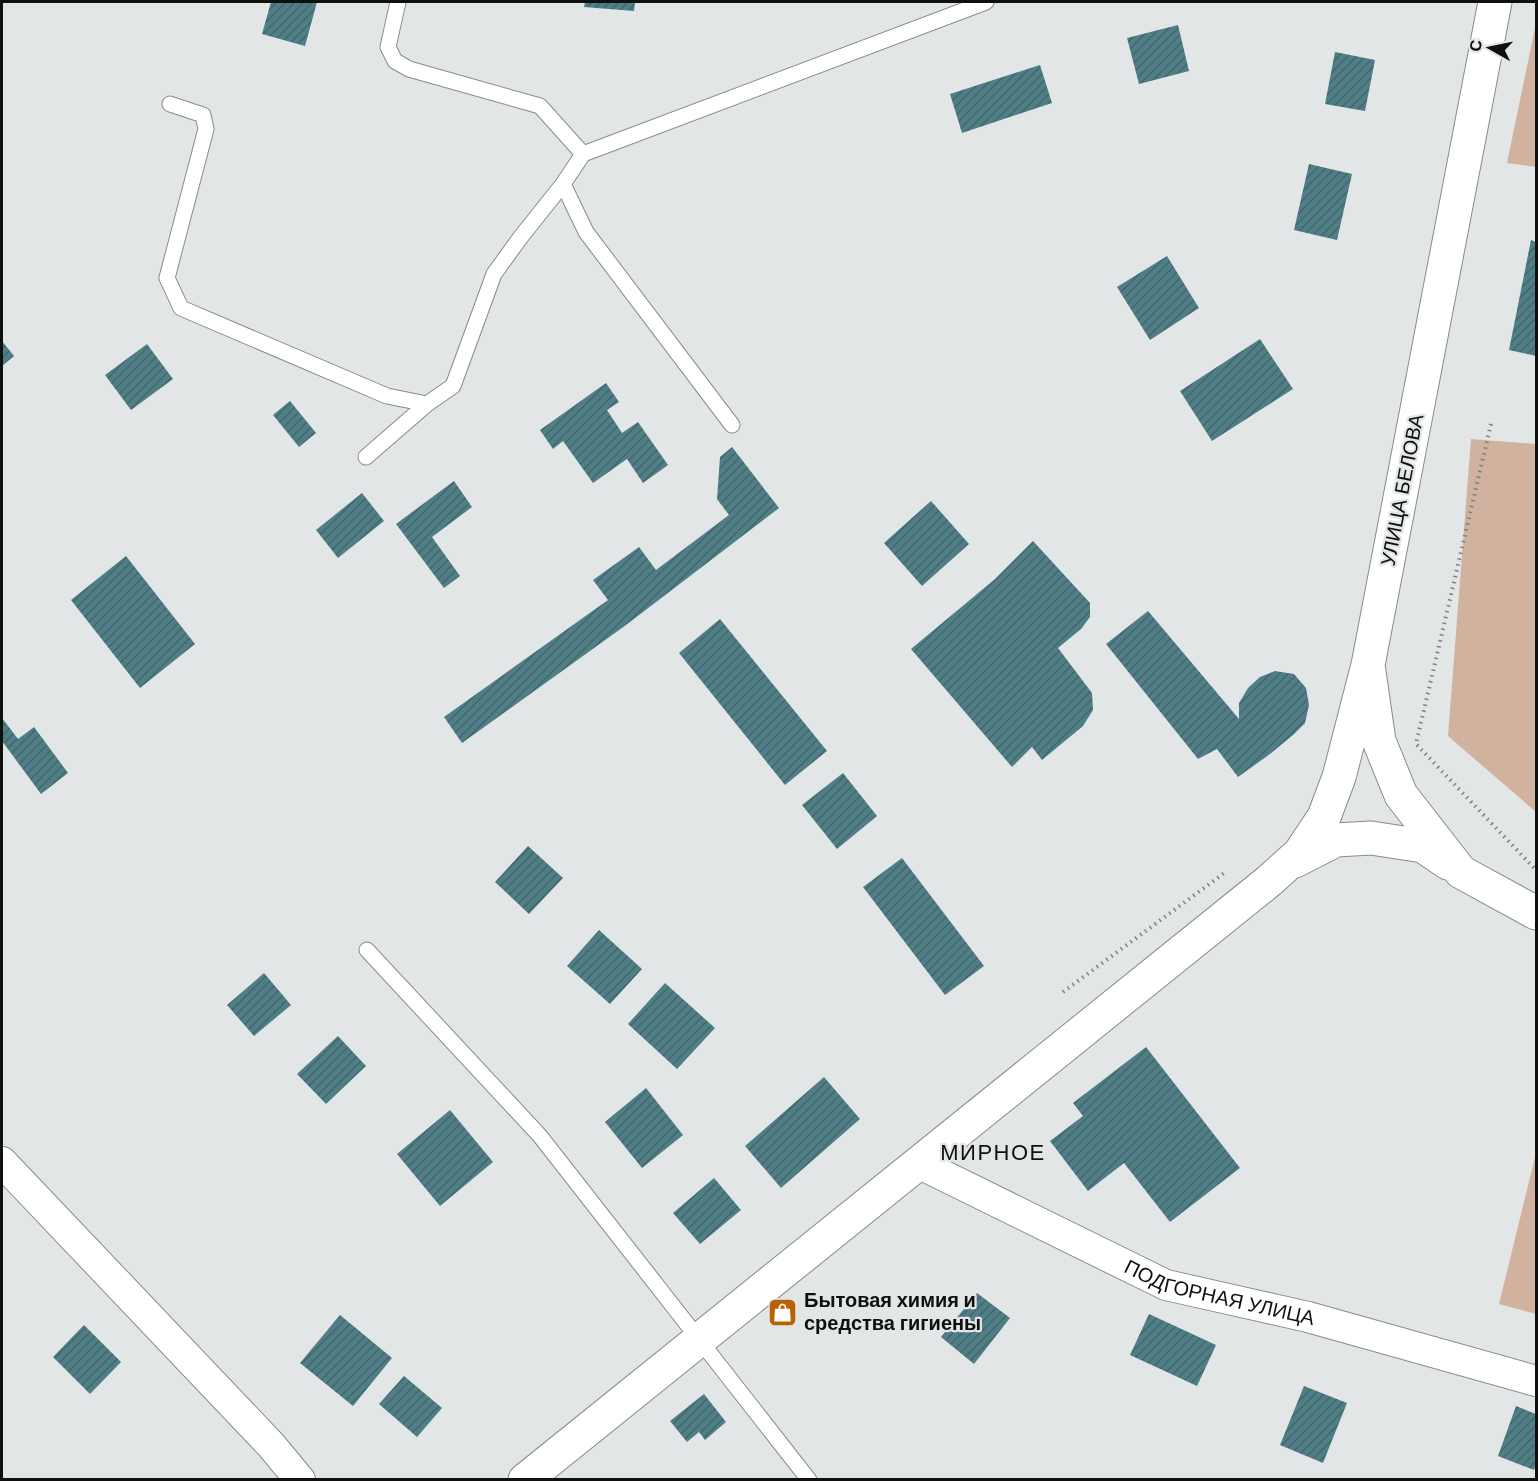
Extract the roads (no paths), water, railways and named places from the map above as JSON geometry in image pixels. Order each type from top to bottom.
[{"type":"main road","name":"УЛИЦА БЕЛОВА","points":[[1495,2],[1368,665],[1379,741],[1401,795],[1461,872],[1534,909]]},
{"type":"main road","points":[[525,1479],[1269,881],[1300,853],[1324,817],[1339,777],[1368,665]]},
{"type":"main road","points":[[1285,866],[1336,840],[1371,838],[1423,846],[1461,872]]},
{"type":"street","points":[[2,1162],[271,1445],[300,1479]]},
{"type":"street","name":"ПОДГОРНАЯ УЛИЦА","points":[[918,1163],[1166,1285],[1308,1317],[1536,1381]]},
{"type":"lane","points":[[398,2],[388,47],[395,61],[410,69],[540,106],[583,154]]},
{"type":"lane","points":[[366,457],[427,404],[453,386],[494,274],[563,184],[583,154],[986,2]]},
{"type":"lane","points":[[170,104],[203,115],[206,129],[167,278],[181,308],[387,396],[427,404]]},
{"type":"lane","points":[[563,184],[586,232],[732,425]]},
{"type":"lane","points":[[367,950],[540,1136],[808,1479]]},
{"type":"place","name":"Бытовая химия и средства гигиены","points":[[783,1312]]},
{"type":"district","name":"МИРНОЕ","points":[[993,1152]]}]
